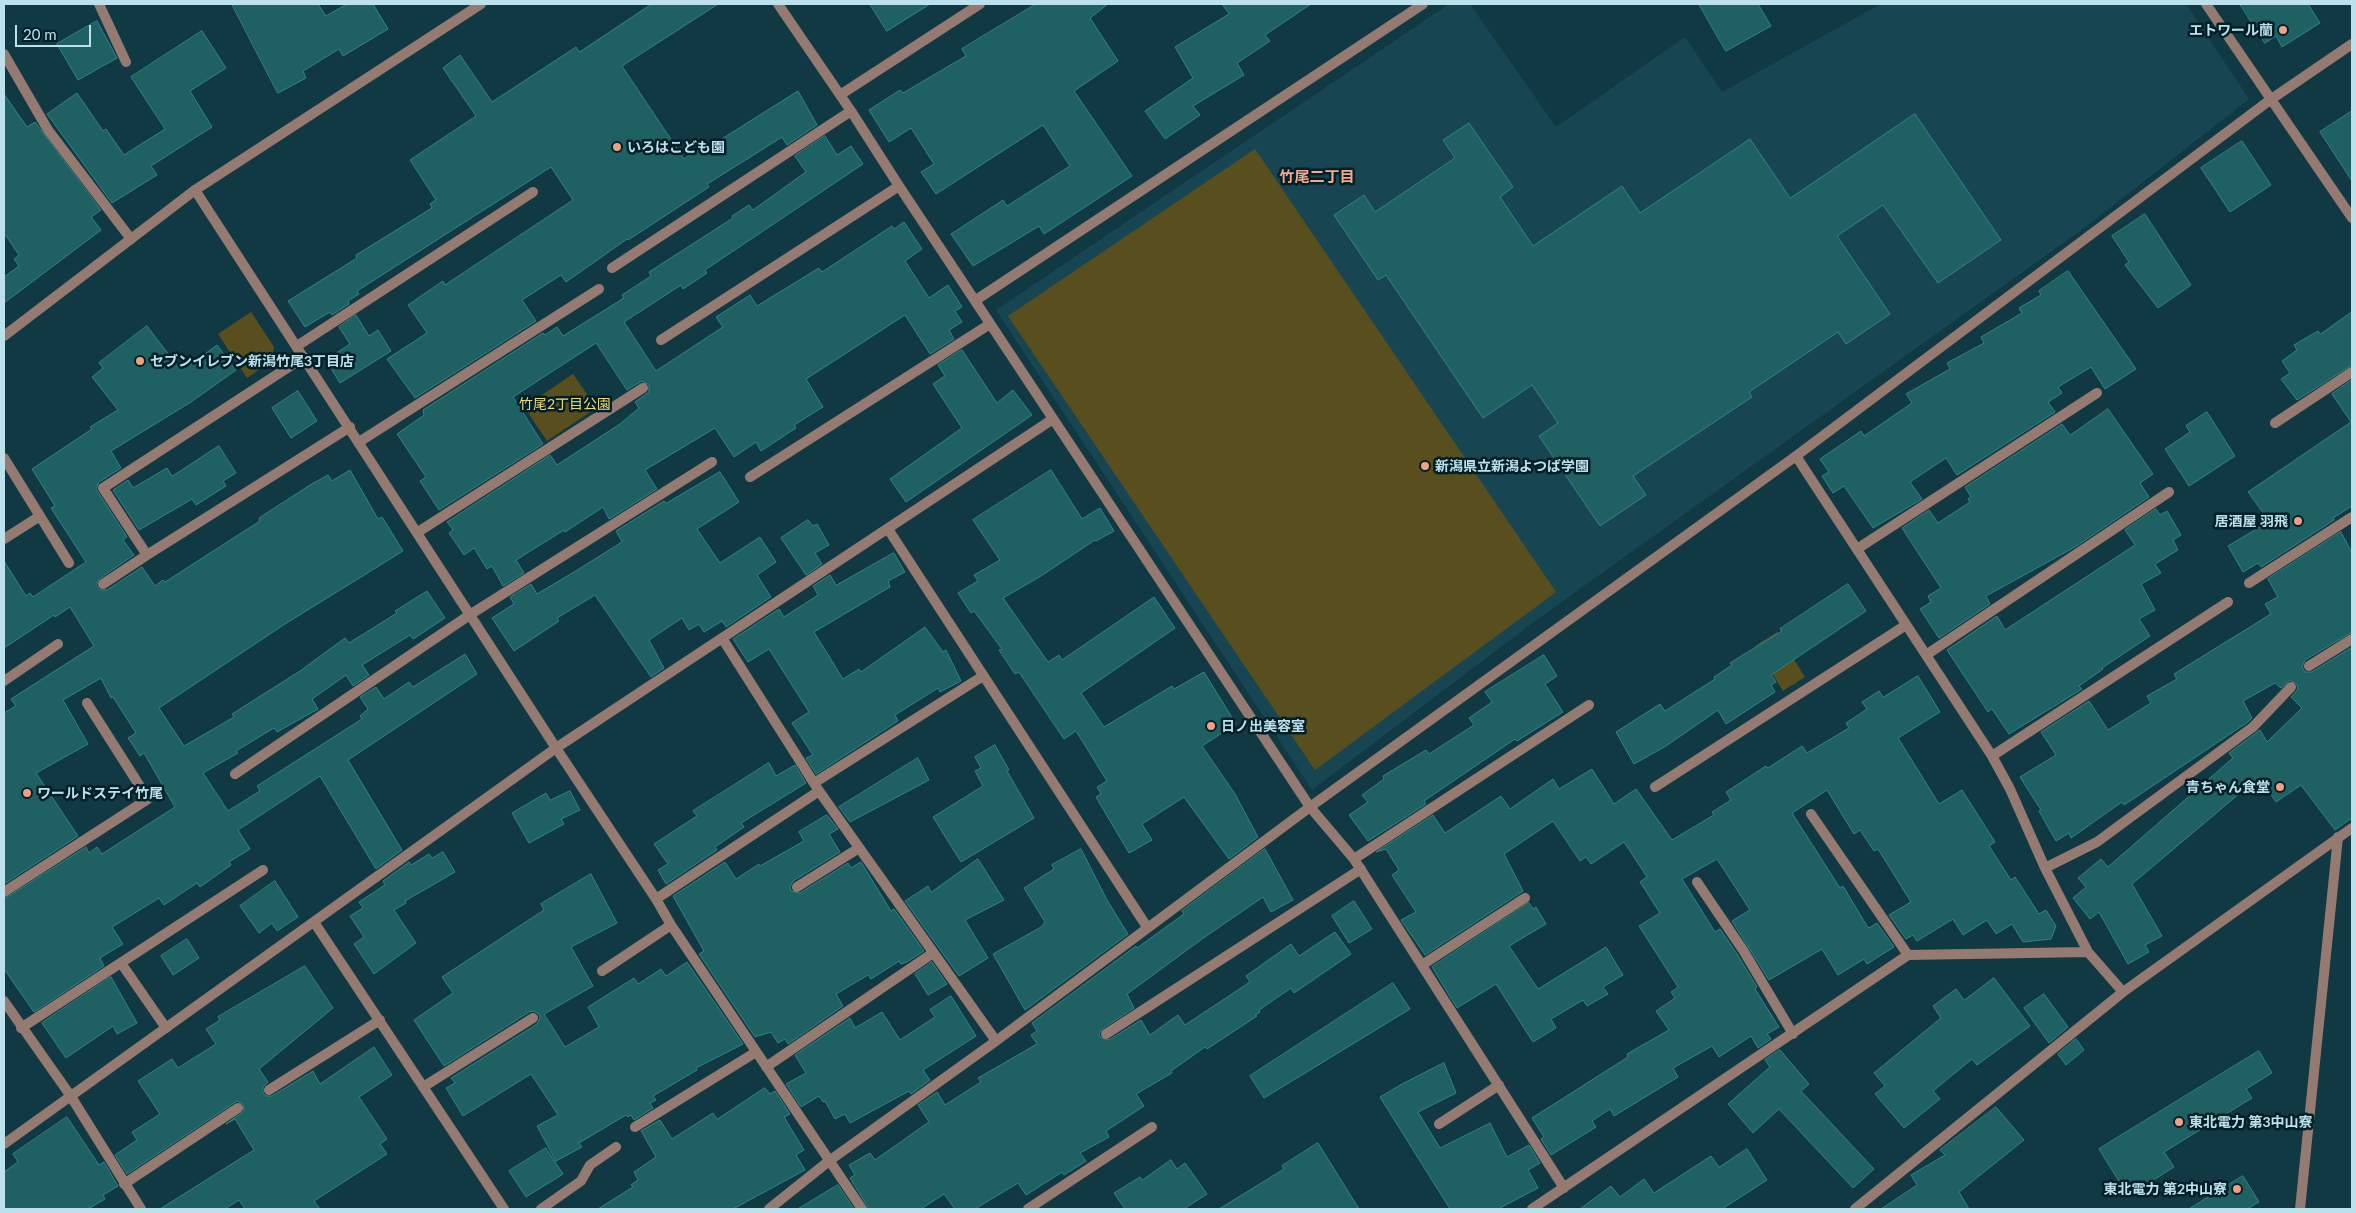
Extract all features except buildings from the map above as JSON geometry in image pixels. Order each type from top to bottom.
[{"type":"street","points":[[99,4],[126,62]]},
{"type":"street","points":[[4,336],[195,190],[481,4]]},
{"type":"street","points":[[778,4],[852,111],[899,186],[1310,807],[1361,869],[1564,1188]]},
{"type":"street","points":[[840,95],[980,4]]},
{"type":"street","points":[[976,300],[1423,4]]},
{"type":"street","points":[[2206,4],[2352,218]]},
{"type":"street","points":[[769,1209],[830,1161],[996,1042],[1147,927],[1310,807],[1796,456],[2270,100],[2352,44]]},
{"type":"street","points":[[4,54],[48,130],[131,239]]},
{"type":"street","points":[[612,268],[852,111]]},
{"type":"street","points":[[661,340],[899,186]]},
{"type":"street","points":[[195,190],[556,748],[656,898],[671,925],[862,1209]]},
{"type":"street","points":[[297,346],[533,192]]},
{"type":"street","points":[[358,442],[598,289]]},
{"type":"street","points":[[750,477],[990,324]]},
{"type":"street","points":[[147,555],[103,488],[304,357]]},
{"type":"street","points":[[2275,424],[2352,372]]},
{"type":"street","points":[[418,532],[643,388]]},
{"type":"street","points":[[1857,549],[2097,393]]},
{"type":"street","points":[[4,1144],[556,748],[1053,419]]},
{"type":"street","points":[[103,584],[350,427]]},
{"type":"street","points":[[1796,456],[1992,756],[2010,789],[2044,868],[2088,952],[2123,992]]},
{"type":"street","points":[[4,458],[70,563]]},
{"type":"street","points":[[235,774],[471,614],[712,462]]},
{"type":"street","points":[[1926,655],[2169,492]]},
{"type":"street","points":[[4,539],[40,516]]},
{"type":"street","points":[[2249,583],[2352,517]]},
{"type":"street","points":[[888,529],[1147,927]]},
{"type":"street","points":[[1992,756],[2228,602]]},
{"type":"street","points":[[1655,787],[1906,625]]},
{"type":"street","points":[[722,638],[817,787],[996,1042]]},
{"type":"street","points":[[2308,666],[2352,639]]},
{"type":"street","points":[[4,681],[58,644]]},
{"type":"street","points":[[656,898],[983,676]]},
{"type":"street","points":[[2044,868],[2104,836],[2253,727],[2291,687]]},
{"type":"street","points":[[4,892],[148,799],[87,703]]},
{"type":"street","points":[[1354,859],[1589,706]]},
{"type":"street","points":[[1811,814],[1908,955]]},
{"type":"street","points":[[1855,1209],[2123,992],[2352,828]]},
{"type":"street","points":[[2300,1209],[2338,837]]},
{"type":"street","points":[[797,887],[859,848]]},
{"type":"street","points":[[1106,1034],[1361,869]]},
{"type":"street","points":[[21,1028],[263,870]]},
{"type":"street","points":[[1697,882],[1743,950],[1793,1034]]},
{"type":"street","points":[[1422,965],[1525,898]]},
{"type":"street","points":[[314,922],[424,1087],[501,1208]]},
{"type":"street","points":[[602,971],[671,925]]},
{"type":"street","points":[[1532,1209],[1908,955],[2088,952]]},
{"type":"street","points":[[766,1067],[933,953]]},
{"type":"street","points":[[121,963],[166,1028]]},
{"type":"street","points":[[4,1001],[21,1028],[70,1095],[141,1209]]},
{"type":"street","points":[[424,1087],[533,1018]]},
{"type":"street","points":[[270,1090],[380,1020]]},
{"type":"street","points":[[635,1127],[756,1052]]},
{"type":"street","points":[[1440,1124],[1499,1085]]},
{"type":"street","points":[[124,1184],[238,1108]]},
{"type":"street","points":[[1028,1209],[1152,1127]]},
{"type":"street","points":[[541,1209],[581,1181],[590,1165],[616,1146]]},
{"type":"shaded area","name":"新潟県立新潟よつば学園","points":[[1449,4],[1470,4],[1556,127],[1685,37],[1722,92],[1881,4],[2186,4],[2249,99],[2087,226],[1535,621],[1312,790],[996,310]]},
{"type":"green space","points":[[1255,149],[1556,592],[1315,770],[1008,316]]},
{"type":"green space","points":[[251,312],[274,347],[272,360],[247,378],[218,334]]},
{"type":"green space","name":"竹尾2丁目公園","points":[[573,374],[591,400],[590,412],[547,441],[524,407]]},
{"type":"green space","points":[[1777,632],[1805,677],[1783,691],[1755,646]]},
{"type":"place","name":"エトワール蘭","points":[[2283,30]]},
{"type":"place","name":"いろはこども園","points":[[617,147]]},
{"type":"place","name":"セブンイレブン新潟竹尾3丁目店","points":[[140,361]]},
{"type":"place","name":"新潟県立新潟よつば学園","points":[[1425,466]]},
{"type":"place","name":"居酒屋 羽飛","points":[[2298,521]]},
{"type":"place","name":"日ノ出美容室","points":[[1211,726]]},
{"type":"place","name":"青ちゃん食堂","points":[[2280,787]]},
{"type":"place","name":"ワールドステイ竹尾","points":[[27,793]]},
{"type":"place","name":"東北電力 第3中山寮","points":[[2179,1122]]},
{"type":"place","name":"東北電力 第2中山寮","points":[[2237,1189]]},
{"type":"district","name":"竹尾二丁目","points":[[1317,177]]}]
